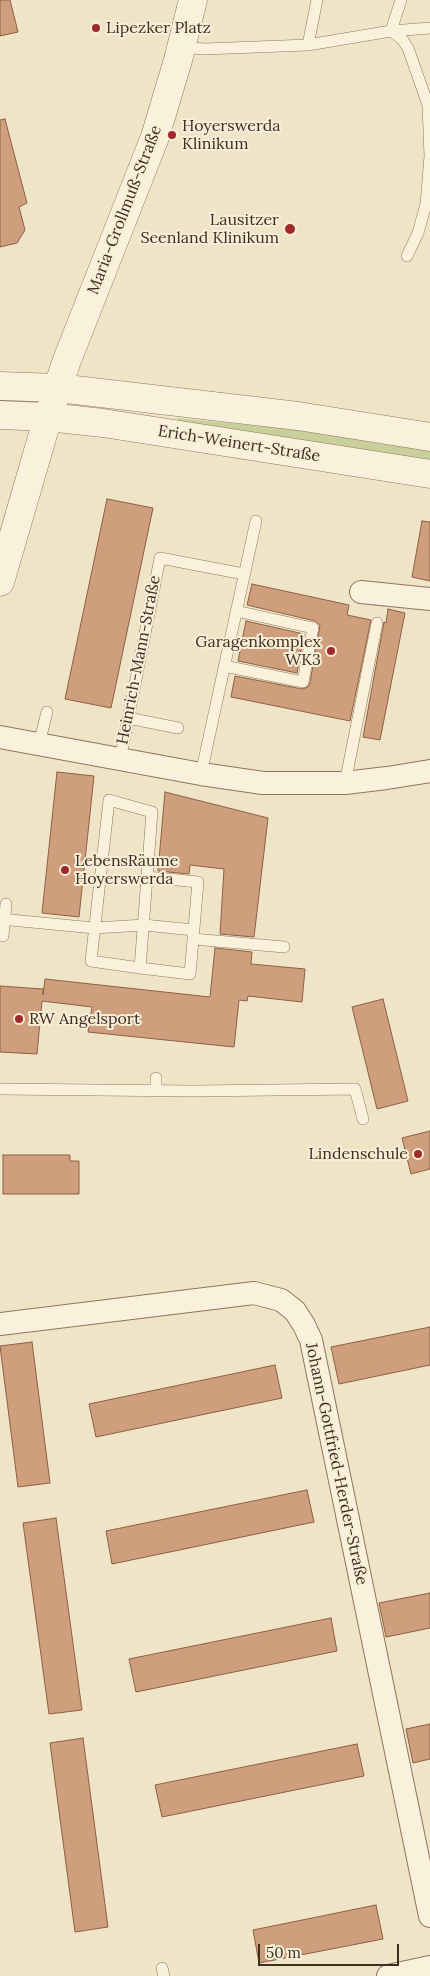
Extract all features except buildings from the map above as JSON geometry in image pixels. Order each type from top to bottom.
[{"type":"street","name":"Maria-Grollmuß-Straße","points":[[0,582],[58,388],[155,137],[182,48],[193,0]]},
{"type":"street","name":"Erich-Weinert-Straße","points":[[0,386],[58,388],[298,416],[430,437]]},
{"type":"street","name":"Erich-Weinert-Straße","points":[[0,415],[48,417],[103,423],[430,474]]},
{"type":"street","points":[[361,592],[430,599]]},
{"type":"street","name":"Heinrich-Mann-Straße","points":[[0,737],[120,760],[263,783],[345,783],[430,770]]},
{"type":"street","name":"Johann-Gottfried-Herder-Straße","points":[[0,1324],[254,1293],[281,1300],[295,1311],[311,1340],[430,1916]]},
{"type":"street","points":[[388,1976],[430,1967]]},
{"type":"lane","points":[[308,45],[317,0]]},
{"type":"lane","points":[[391,32],[401,0]]},
{"type":"lane","points":[[182,48],[204,49],[308,45],[430,28]]},
{"type":"lane","points":[[391,32],[402,39],[408,48],[428,105],[430,156],[426,204],[418,233],[408,256]]},
{"type":"lane","points":[[201,774],[256,521]]},
{"type":"lane","name":"Heinrich-Mann-Straße","points":[[120,760],[160,558],[244,574]]},
{"type":"lane","points":[[224,666],[303,682],[313,628],[236,611]]},
{"type":"lane","points":[[345,783],[377,622]]},
{"type":"lane","points":[[39,744],[46,712]]},
{"type":"lane","points":[[128,718],[178,728]]},
{"type":"lane","points":[[140,968],[144,924],[147,877],[152,812],[109,800],[92,961],[140,968],[190,974],[198,882],[147,877]]},
{"type":"lane","points":[[3,936],[2,919],[6,904]]},
{"type":"lane","points":[[2,919],[94,928],[144,924],[284,948]]},
{"type":"lane","points":[[156,1078],[156,1090]]},
{"type":"lane","points":[[0,1089],[354,1089],[363,1119]]},
{"type":"green space","points":[[177,418],[333,433],[430,451],[430,463],[177,424]]},
{"type":"place","name":"Lipezker Platz","points":[[96,28]]},
{"type":"place","name":"Hoyerswerda Klinikum","points":[[172,135]]},
{"type":"place","name":"Lausitzer Seenland Klinikum","points":[[290,229]]},
{"type":"place","name":"Garagenkomplex WK3","points":[[331,651]]},
{"type":"place","name":"LebensRäume Hoyerswerda","points":[[65,870]]},
{"type":"place","name":"RW Angelsport","points":[[19,1019]]},
{"type":"place","name":"Lindenschule","points":[[418,1154]]}]
